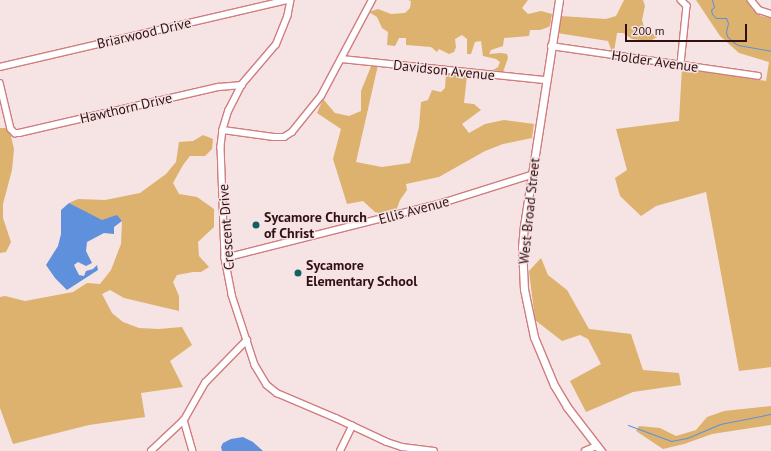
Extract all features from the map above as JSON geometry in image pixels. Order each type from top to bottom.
[{"type":"main road","name":"West Broad Street","points":[[559,0],[531,175],[524,233],[522,268],[524,289],[533,331],[542,360],[567,407],[599,449]]},
{"type":"street","name":"Briarwood Drive","points":[[0,67],[288,0]]},
{"type":"street","name":"Crescent Drive","points":[[291,0],[288,16],[276,45],[242,85],[229,110],[223,130],[221,147],[225,258],[232,295],[261,376],[277,393],[387,442],[402,447],[434,451]]},
{"type":"street","points":[[223,130],[274,138],[284,137],[292,132],[321,96],[372,0]]},
{"type":"street","points":[[680,0],[688,6],[681,64]]},
{"type":"street","points":[[751,0],[758,10],[771,14]]},
{"type":"street","name":"Holder Avenue","points":[[552,46],[758,76]]},
{"type":"street","name":"Davidson Avenue","points":[[342,59],[546,80]]},
{"type":"street","name":"Hawthorn Drive","points":[[0,83],[11,129],[15,133],[219,87],[242,85]]},
{"type":"street","name":"Ellis Avenue","points":[[225,258],[442,203],[531,175]]},
{"type":"street","points":[[151,451],[184,420],[205,383],[247,340]]},
{"type":"street","points":[[184,420],[194,451]]},
{"type":"street","points":[[340,451],[352,426]]},
{"type":"street","points":[[585,451],[599,449]]},
{"type":"shaded area","points":[[408,0],[528,0],[522,8],[528,14],[541,11],[552,14],[550,26],[540,30],[530,30],[529,36],[504,38],[503,46],[491,50],[489,54],[507,54],[508,58],[503,72],[493,70],[498,67],[500,62],[496,59],[483,56],[481,41],[475,42],[471,54],[467,54],[467,39],[462,35],[455,39],[456,47],[454,52],[449,54],[439,49],[437,52],[431,47],[406,45],[406,38],[399,38],[395,46],[387,45],[388,32],[382,28],[377,17],[369,12],[378,9],[391,14],[405,13],[410,8],[411,1]]},
{"type":"shaded area","points":[[624,0],[643,0],[645,6],[642,20],[644,27],[657,37],[650,41],[632,39],[623,33],[617,33],[614,52],[612,52],[608,41],[557,33],[560,16],[606,19],[616,16]]},
{"type":"shaded area","points":[[696,0],[748,0],[752,9],[761,16],[771,18],[771,367],[739,371],[706,192],[656,206],[641,216],[620,196],[615,178],[627,170],[616,129],[679,121],[682,67],[766,81],[769,62],[739,53],[720,36]]},
{"type":"shaded area","points":[[372,64],[378,65],[356,162],[382,167],[410,163],[419,127],[421,102],[428,100],[432,90],[441,92],[445,88],[446,74],[467,76],[464,103],[474,104],[481,110],[462,124],[469,133],[485,124],[504,120],[534,124],[532,138],[503,144],[485,151],[439,177],[406,184],[407,190],[400,200],[396,211],[383,214],[375,212],[363,201],[347,204],[333,159],[341,129],[317,113],[323,99],[335,113],[349,116],[361,111],[361,91]]},
{"type":"shaded area","points":[[0,128],[9,128],[14,149],[12,170],[3,204],[3,218],[11,242],[6,252],[0,253]]},
{"type":"shaded area","points":[[203,135],[213,139],[212,149],[205,156],[190,156],[173,183],[179,194],[197,197],[214,209],[214,227],[198,242],[199,256],[209,267],[201,272],[177,275],[173,282],[179,296],[179,311],[124,298],[110,290],[102,294],[112,313],[123,322],[139,328],[159,329],[182,327],[192,345],[170,361],[183,387],[141,393],[145,417],[89,425],[13,444],[0,408],[0,297],[5,296],[25,301],[73,292],[87,283],[100,284],[111,270],[121,244],[122,221],[117,216],[102,221],[69,203],[78,199],[105,200],[140,193],[166,174],[176,162],[179,142],[193,141]]},
{"type":"shaded area","points":[[541,258],[548,275],[567,290],[589,329],[631,334],[643,370],[679,373],[681,385],[633,392],[586,412],[570,381],[601,364],[588,339],[580,335],[562,341],[535,320],[529,271]]},
{"type":"shaded area","points":[[771,406],[771,425],[712,434],[684,444],[663,449],[636,431],[639,426],[660,428],[676,436],[696,430],[707,417],[724,411]]},
{"type":"water","points":[[69,203],[102,220],[117,215],[122,221],[114,227],[114,234],[104,233],[87,242],[86,251],[92,263],[86,266],[78,262],[74,265],[79,275],[84,276],[86,271],[93,269],[97,265],[98,270],[67,290],[55,278],[46,265],[58,246],[61,234],[61,210]]},
{"type":"water","points":[[243,437],[253,442],[263,451],[222,451],[221,447],[223,443],[231,439]]},
{"type":"waterway","points":[[712,0],[714,7],[711,10],[712,14],[716,18],[726,18],[728,23],[726,32],[727,36],[733,42],[738,45],[771,51]]},
{"type":"waterway","points":[[628,425],[671,441],[687,438],[720,424],[771,414]]},
{"type":"place","name":"Sycamore Church of Christ","points":[[256,225]]},
{"type":"place","name":"Sycamore Elementary School","points":[[298,273]]}]
